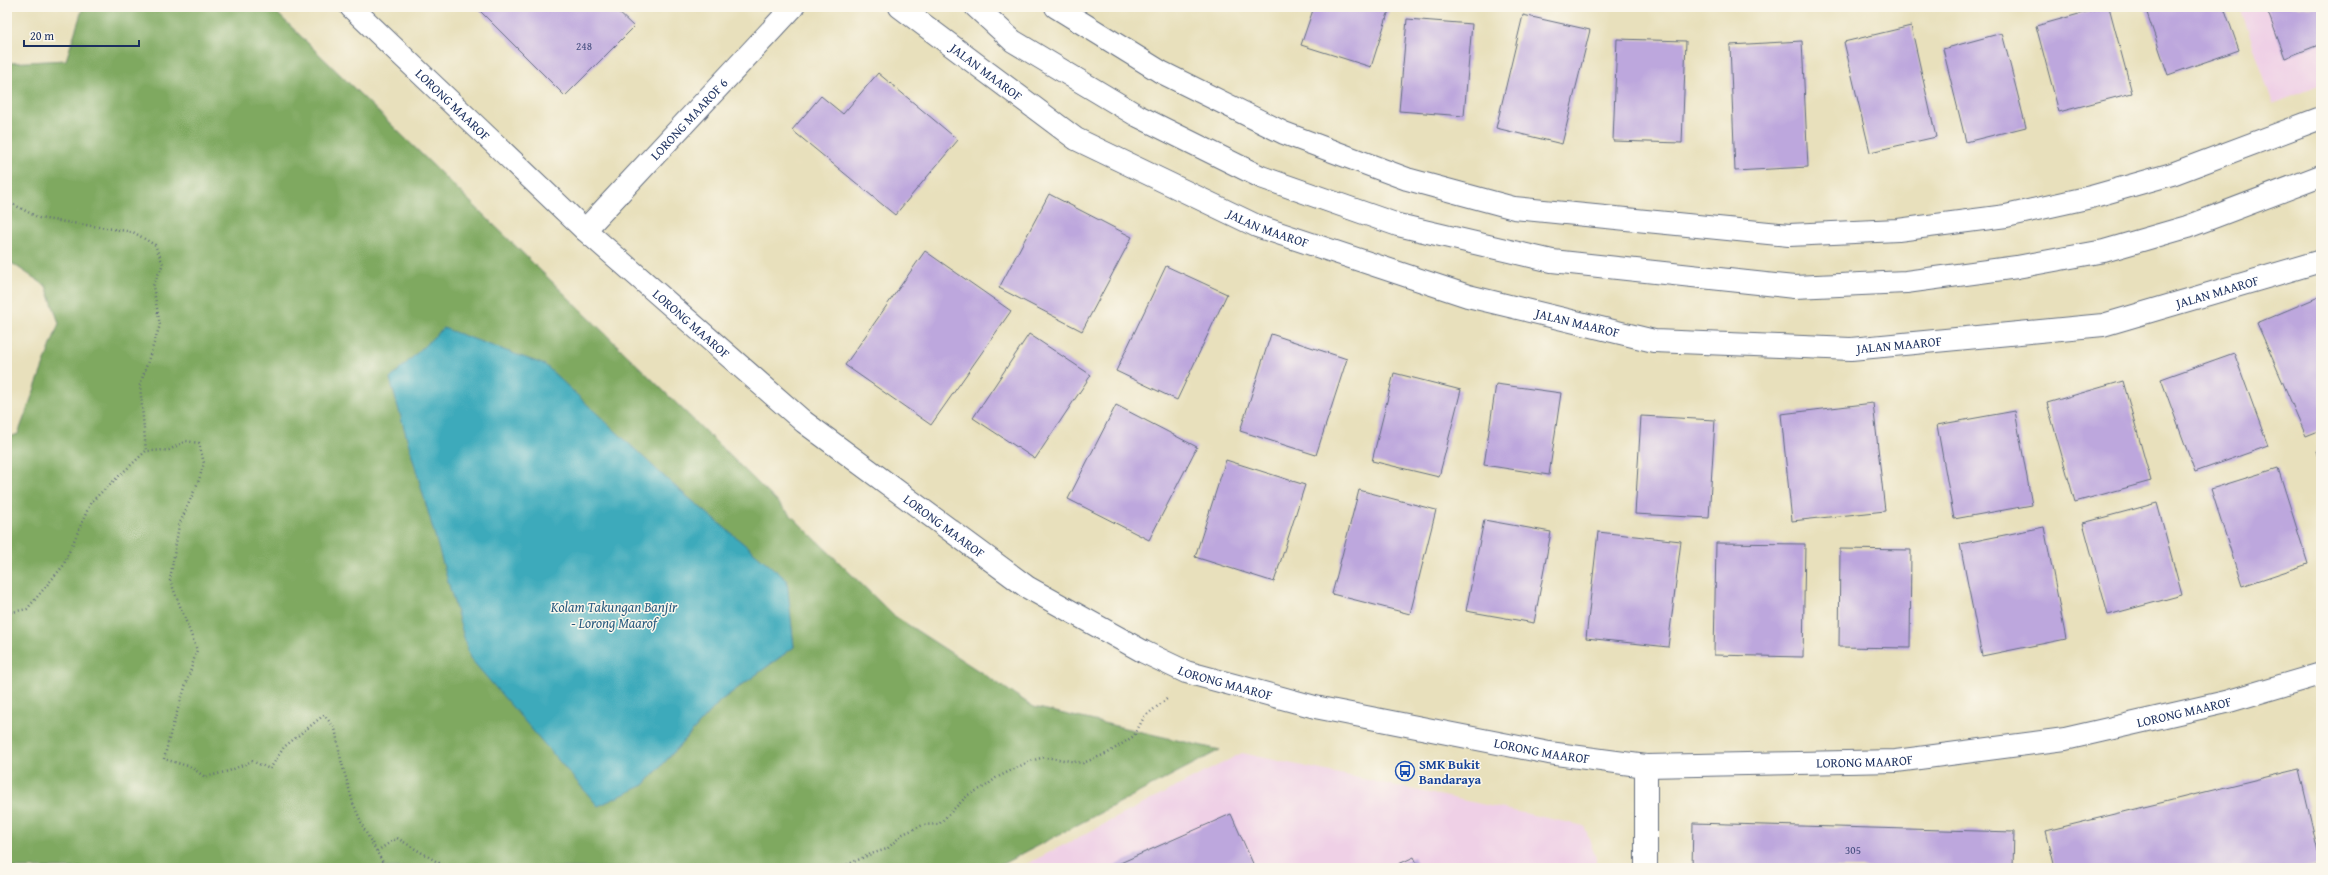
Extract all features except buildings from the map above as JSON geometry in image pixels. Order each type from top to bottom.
[{"type":"street","name":"LORONG MAAROF","points":[[351,7],[585,230],[804,422],[1020,582],[1144,652],[1186,672],[1323,708],[1549,753],[1646,766],[1896,761],[2065,739],[2226,702],[2321,674]]},
{"type":"street","name":"LORONG MAAROF 6","points":[[585,230],[793,7]]},
{"type":"street","name":"JALAN MAAROF","points":[[900,7],[1076,139],[1257,226],[1468,296],[1654,341],[1851,349],[2103,325],[2321,261]]},
{"type":"street","points":[[976,7],[1013,41],[1138,116],[1261,177],[1398,226],[1552,261],[1794,287],[1906,282],[2017,268],[2104,251],[2187,226],[2321,176]]},
{"type":"street","points":[[1056,7],[1162,72],[1284,133],[1407,179],[1514,208],[1788,236],[1898,230],[2014,214],[2091,197],[2172,174],[2321,118]]},
{"type":"street","points":[[1646,766],[1646,868]]},
{"type":"path","points":[[7,201],[39,218],[133,232],[155,245],[163,264],[153,286],[160,325],[140,385],[146,450]]},
{"type":"path","points":[[7,613],[26,609],[63,566],[91,502],[146,450],[169,450],[186,441],[199,443],[204,463],[199,480],[179,525],[170,580],[197,650],[171,731],[164,759],[191,767],[205,777],[229,771],[252,761],[270,769],[284,747],[324,715],[335,728],[340,760],[353,802],[386,868]]},
{"type":"path","points":[[840,868],[871,854],[887,850],[903,834],[923,825],[939,824],[968,795],[986,786],[996,778],[1030,762],[1045,757],[1083,763],[1108,753],[1134,736],[1144,717],[1168,698],[1186,672]]},
{"type":"path","points":[[377,851],[398,838],[439,864],[440,868]]},
{"type":"shaded area","points":[[2240,7],[2321,7],[2321,85],[2273,104]]},
{"type":"shaded area","points":[[1242,753],[1584,826],[1596,858],[1596,868],[1019,868]]},
{"type":"green space","points":[[83,7],[271,7],[893,615],[1034,707],[1220,750],[995,868],[7,868],[7,438],[18,434],[59,323],[46,286],[7,260],[7,63],[66,60]],"holes":[[[671,483],[786,580],[794,647],[720,701],[644,785]]]},
{"type":"water","name":"Kolam Takungan Banjir - Lorong Maarof","points":[[443,328],[545,365],[671,483],[787,580],[794,647],[720,701],[644,785],[598,806],[470,658],[390,379]]},
{"type":"place","name":"SMK Bukit Bandaraya","points":[[1405,771]]}]
